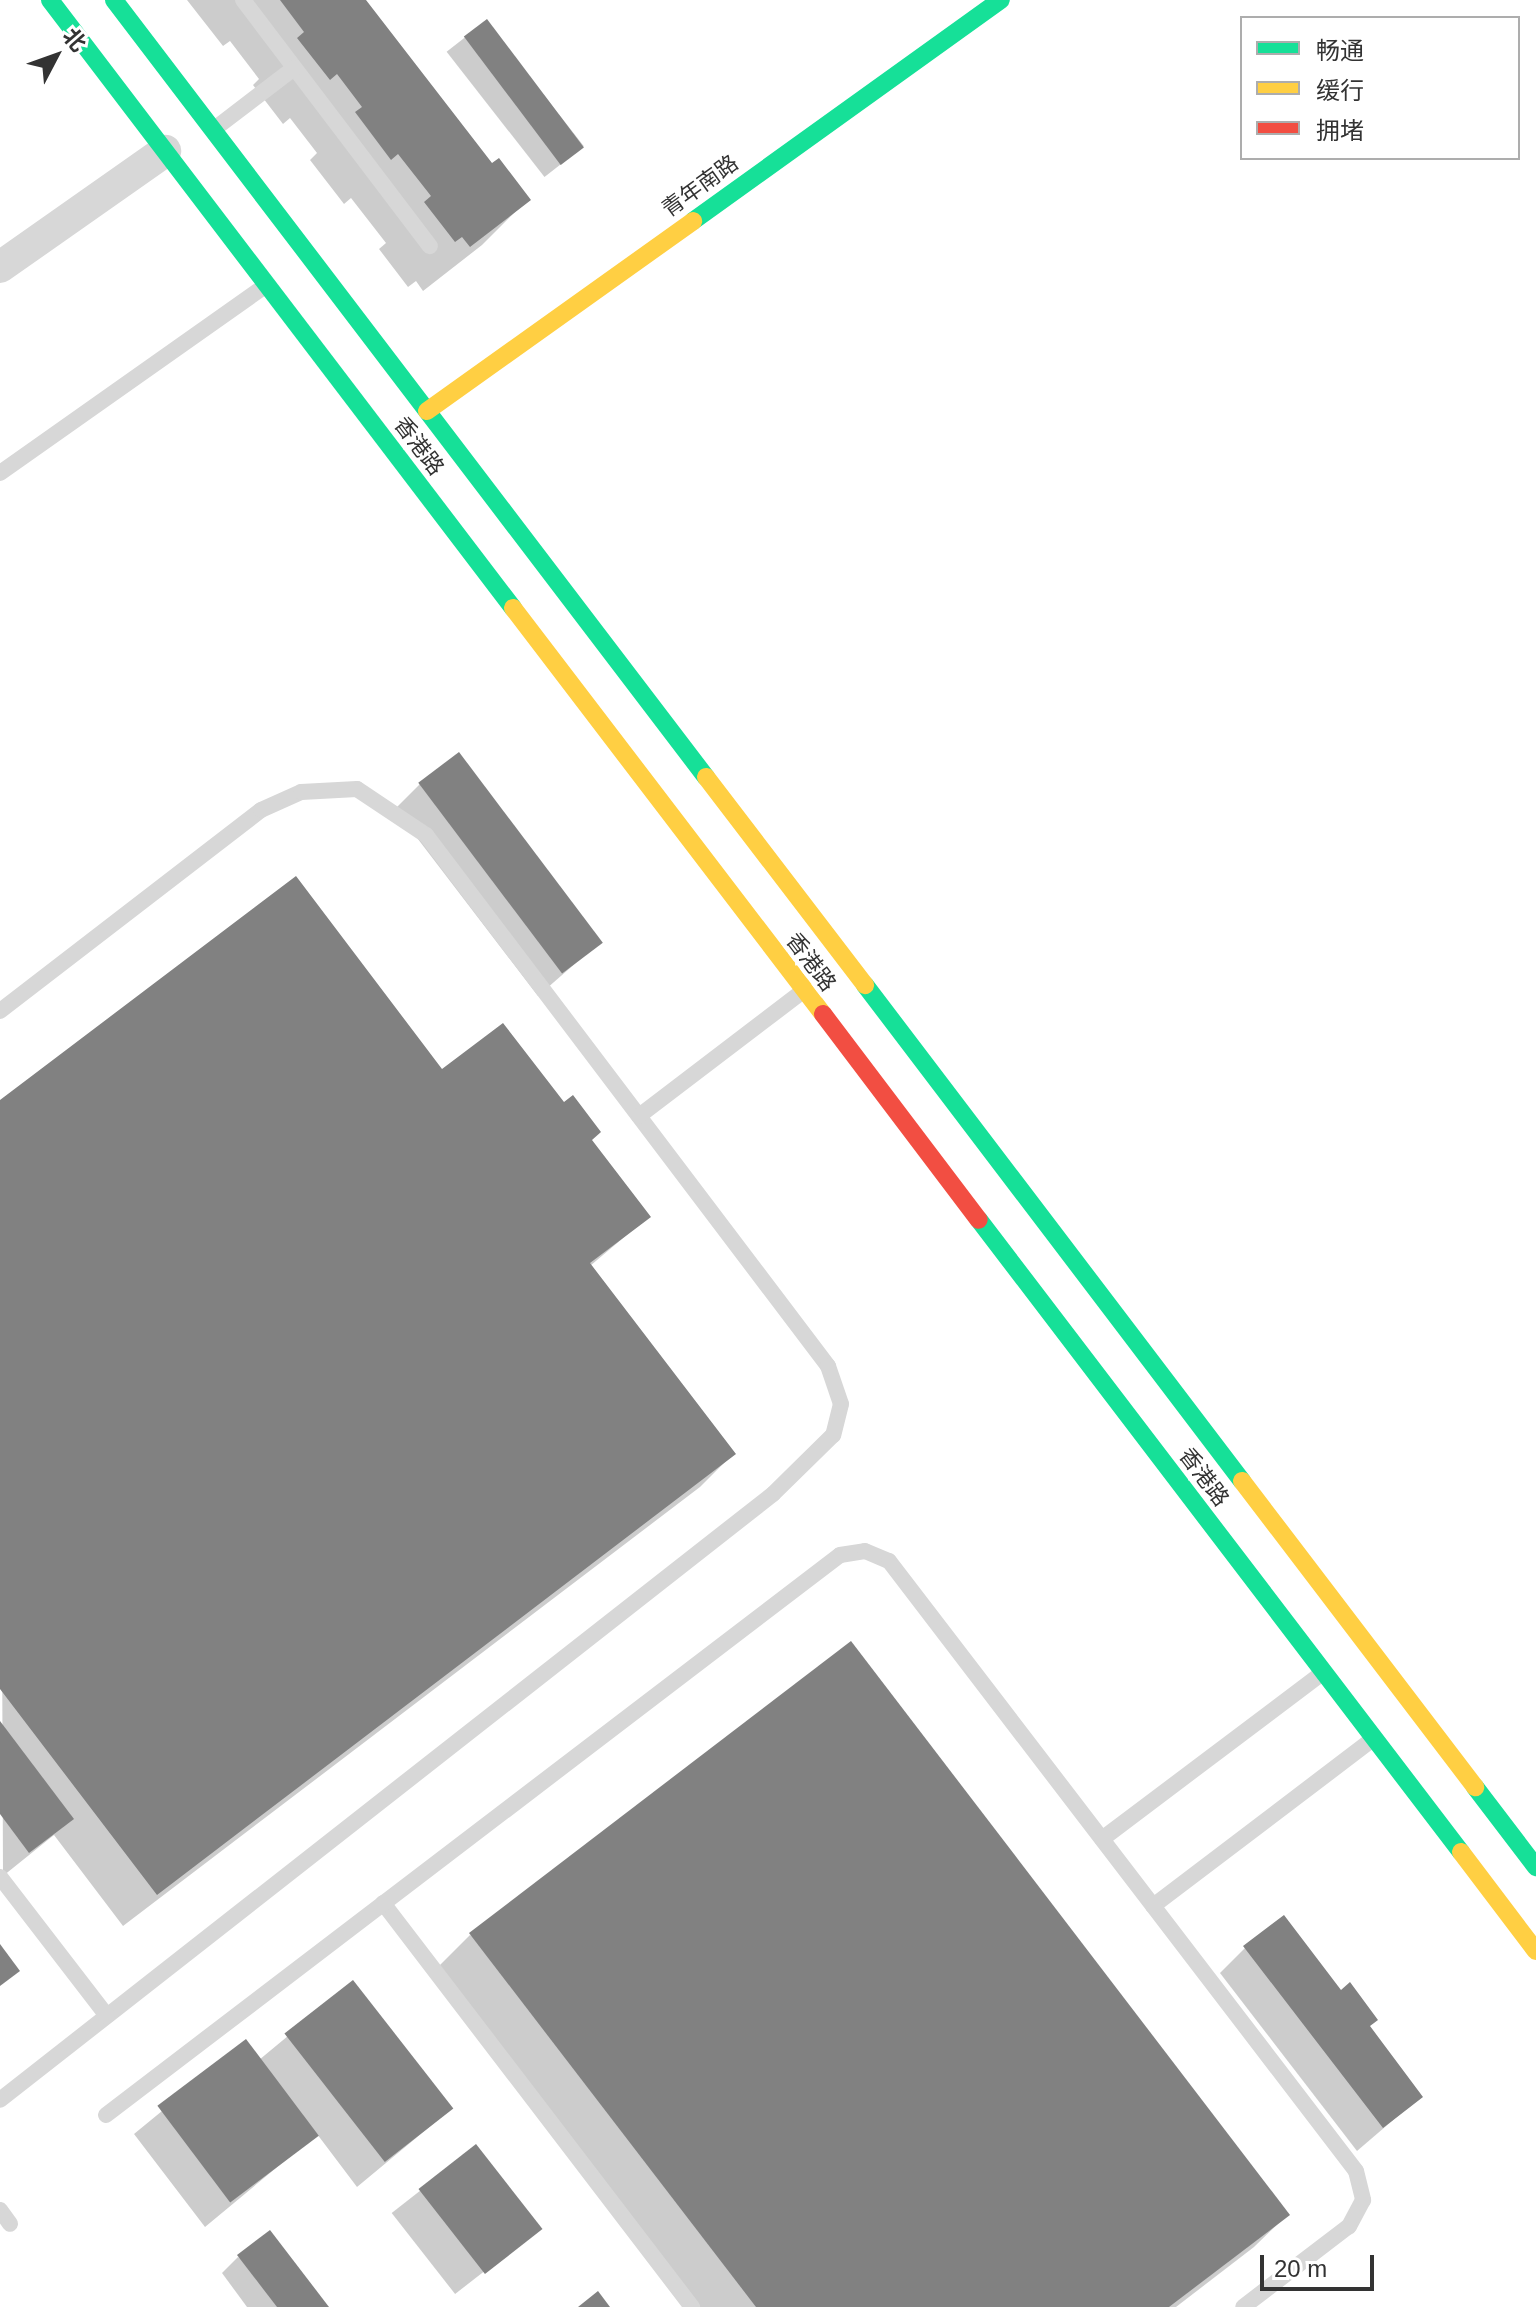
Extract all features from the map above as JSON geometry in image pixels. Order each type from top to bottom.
[{"type":"main road","name":"香港路","points":[[50,0],[1536,1951]]},
{"type":"main road","name":"香港路","points":[[114,0],[1536,1867]]},
{"type":"main road","name":"青年南路","points":[[427,411],[1001,0]]},
{"type":"street","points":[[0,267],[165,151]]},
{"type":"lane","points":[[243,0],[430,246]]},
{"type":"lane","points":[[213,130],[294,68]]},
{"type":"lane","points":[[0,473],[266,285]]},
{"type":"lane","points":[[0,1011],[261,810],[301,792],[357,789],[426,835],[828,1366],[841,1404],[833,1435],[773,1494],[0,2100]]},
{"type":"lane","points":[[639,1116],[803,991]]},
{"type":"lane","points":[[106,2115],[840,1555],[865,1551],[889,1561],[1356,2171],[1363,2200],[1349,2226],[1243,2307]]},
{"type":"lane","points":[[1102,1839],[1323,1672]]},
{"type":"lane","points":[[1153,1906],[1374,1739]]},
{"type":"lane","points":[[0,1877],[107,2016]]},
{"type":"lane","points":[[383,1903],[692,2307]]},
{"type":"building","points":[[280,0],[366,0],[492,163],[499,158],[531,200],[470,247],[462,237],[455,242],[424,202],[431,196],[398,154],[391,160],[355,112],[362,107],[337,74],[330,80],[297,38],[304,32]]},
{"type":"building","points":[[487,19],[584,148],[561,165],[464,36]]},
{"type":"building","points":[[459,752],[603,943],[562,974],[418,783]]},
{"type":"building","points":[[296,876],[442,1069],[503,1023],[564,1102],[573,1095],[601,1132],[592,1140],[651,1217],[590,1263],[736,1454],[157,1895],[0,1689],[0,1100]]},
{"type":"building","points":[[851,1641],[1290,2215],[1169,2307],[756,2307],[469,1933]]},
{"type":"building","points":[[0,1721],[74,1819],[29,1853],[0,1814]]},
{"type":"building","points":[[1284,1915],[1341,1990],[1350,1982],[1378,2020],[1370,2026],[1423,2097],[1383,2128],[1243,1946]]},
{"type":"building","points":[[0,1944],[20,1971],[0,1986]]},
{"type":"building","points":[[353,1980],[453,2108],[385,2162],[284,2034]]},
{"type":"building","points":[[246,2039],[319,2136],[230,2202],[157,2106]]},
{"type":"building","points":[[476,2144],[542,2229],[485,2274],[418,2189]]},
{"type":"building","points":[[270,2230],[329,2307],[277,2307],[237,2255]]},
{"type":"building","points":[[598,2291],[610,2307],[578,2307]]},
{"type":"traffic: fast","points":[[50,0],[513,608]]},
{"type":"traffic: fast","points":[[114,0],[706,777]]},
{"type":"traffic: fast","points":[[693,221],[1001,0]]},
{"type":"traffic: fast","points":[[865,985],[1242,1481]]},
{"type":"traffic: fast","points":[[979,1220],[1461,1852]]},
{"type":"traffic: fast","points":[[1475,1787],[1536,1867]]},
{"type":"traffic: slow","points":[[427,411],[693,221]]},
{"type":"traffic: slow","points":[[513,608],[823,1014]]},
{"type":"traffic: slow","points":[[706,777],[865,985]]},
{"type":"traffic: slow","points":[[1242,1481],[1475,1787]]},
{"type":"traffic: slow","points":[[1461,1852],[1536,1951]]},
{"type":"traffic: jam","points":[[823,1014],[979,1220]]}]
